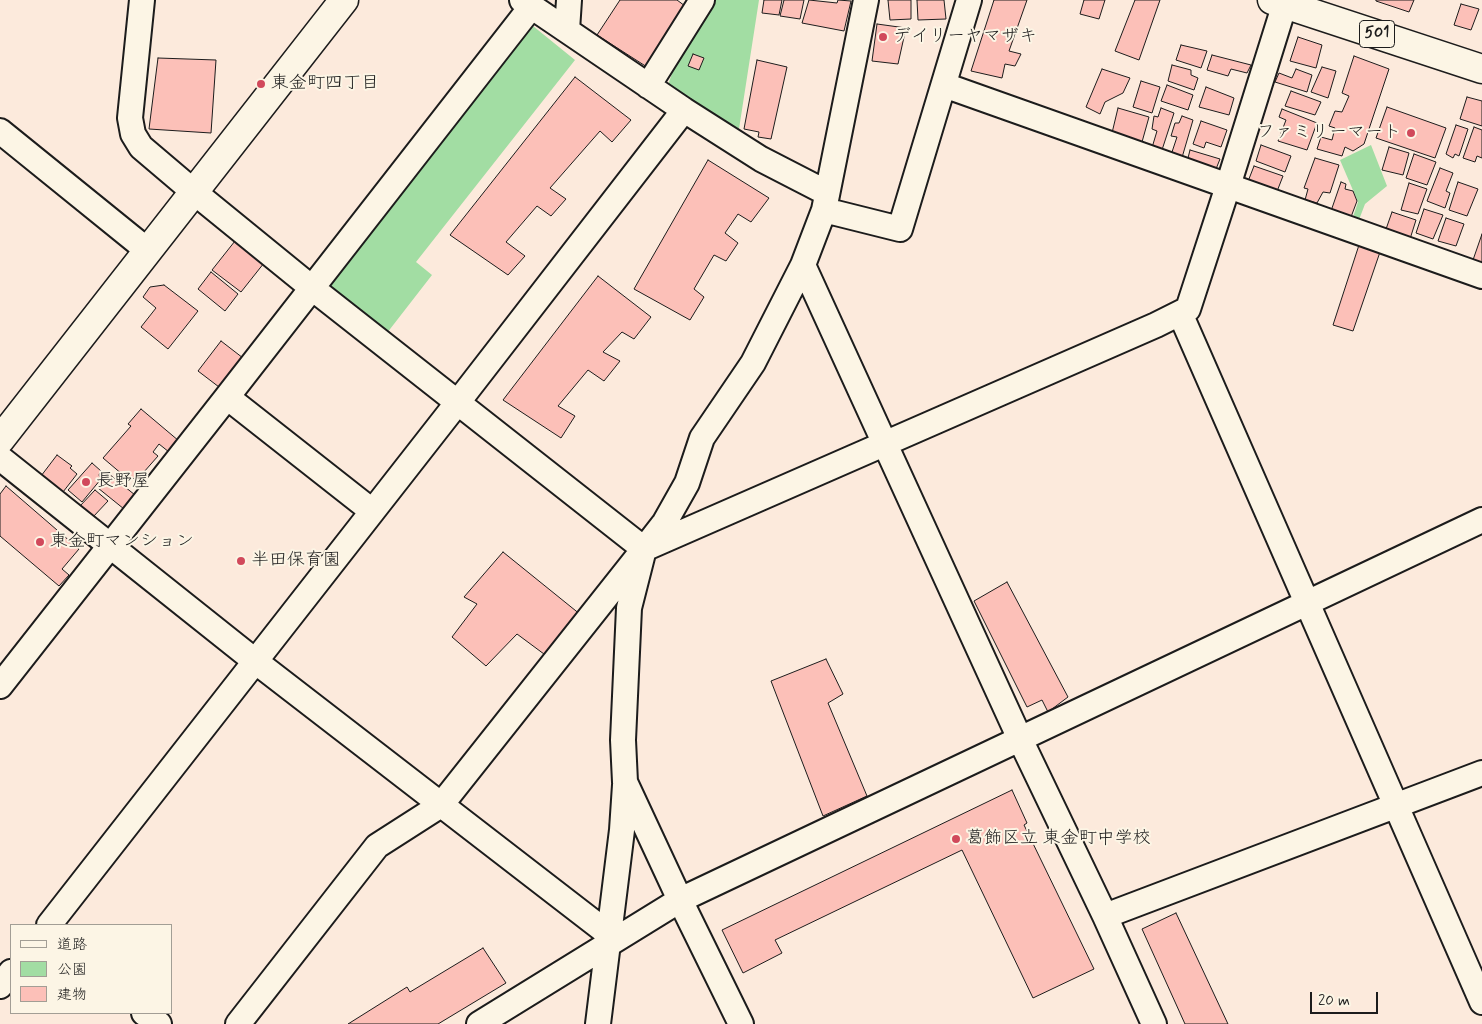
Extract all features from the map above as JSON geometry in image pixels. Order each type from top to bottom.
[{"type":"street","points":[[142,0],[130,118],[133,134],[141,147],[312,288],[644,549]]},
{"type":"street","points":[[0,440],[344,0]]},
{"type":"street","points":[[567,30],[569,0]]},
{"type":"street","points":[[648,86],[702,0]]},
{"type":"street","points":[[238,1024],[377,846],[440,805],[665,522],[687,483],[702,438],[753,363],[803,265],[825,201],[866,0]]},
{"type":"street","points":[[0,686],[312,288],[526,4],[684,110],[825,201],[900,230],[969,0]]},
{"type":"street","points":[[644,549],[1156,325],[1188,309],[1228,186],[1281,1]]},
{"type":"street","name":"501","points":[[1281,1],[1482,69]]},
{"type":"street","points":[[944,85],[1482,276]]},
{"type":"street","points":[[50,924],[684,110]]},
{"type":"street","points":[[0,131],[147,250]]},
{"type":"street","points":[[803,265],[1020,739],[1154,1024]]},
{"type":"street","points":[[1180,313],[1482,1002]]},
{"type":"street","points":[[227,398],[372,511]]},
{"type":"street","points":[[0,458],[609,939]]},
{"type":"street","points":[[479,1024],[609,939],[680,900],[1482,520]]},
{"type":"street","points":[[598,1024],[622,830],[625,782],[622,740],[629,608],[644,549]]},
{"type":"street","points":[[1104,916],[1482,773]]},
{"type":"street","points":[[625,782],[741,1024]]},
{"type":"street","points":[[0,986],[10,973]]},
{"type":"street","points":[[145,1014],[159,1024]]},
{"type":"green space","points":[[716,0],[759,0],[739,129],[668,85],[679,53]]},
{"type":"green space","points":[[533,26],[575,60],[416,262],[432,275],[387,333],[328,286]]},
{"type":"green space","points":[[1371,145],[1387,186],[1365,204],[1357,225],[1351,223],[1358,202],[1340,160]]},
{"type":"building","points":[[620,0],[677,0],[685,6],[647,67],[597,35]]},
{"type":"building","points":[[764,0],[782,0],[779,15],[762,13]]},
{"type":"building","points":[[784,0],[804,0],[800,19],[780,16]]},
{"type":"building","points":[[809,0],[837,3],[838,0],[851,1],[844,31],[802,23]]},
{"type":"building","points":[[888,0],[911,0],[911,19],[890,20]]},
{"type":"building","points":[[917,0],[944,0],[946,19],[918,20]]},
{"type":"building","points":[[994,0],[1027,0],[1009,51],[1021,54],[1015,66],[1005,64],[1002,78],[971,71]]},
{"type":"building","points":[[1084,0],[1105,0],[1099,19],[1080,14]]},
{"type":"building","points":[[1135,0],[1160,0],[1139,60],[1115,51]]},
{"type":"building","points":[[1376,0],[1414,0],[1409,12]]},
{"type":"building","points":[[1461,4],[1479,9],[1471,30],[1454,25]]},
{"type":"building","points":[[877,24],[906,28],[898,64],[872,61]]},
{"type":"building","points":[[1298,37],[1322,45],[1316,68],[1290,61]]},
{"type":"building","points":[[1181,45],[1207,51],[1201,68],[1176,60]]},
{"type":"building","points":[[693,54],[704,58],[699,70],[688,66]]},
{"type":"building","points":[[1212,55],[1251,65],[1247,73],[1231,69],[1228,76],[1207,70]]},
{"type":"building","points":[[1354,56],[1389,69],[1364,144],[1353,151],[1345,147],[1342,156],[1317,149],[1321,137],[1332,140],[1335,128],[1329,126],[1335,111],[1342,112],[1349,96],[1342,93]]},
{"type":"building","points":[[158,58],[216,60],[211,133],[149,129]]},
{"type":"building","points":[[757,60],[787,67],[771,139],[758,137],[759,132],[744,129]]},
{"type":"building","points":[[1172,65],[1191,70],[1191,75],[1198,78],[1194,90],[1168,81]]},
{"type":"building","points":[[1322,67],[1336,71],[1328,98],[1311,92]]},
{"type":"building","points":[[1102,69],[1130,78],[1123,93],[1105,102],[1100,114],[1086,107]]},
{"type":"building","points":[[1296,69],[1312,75],[1307,92],[1275,82],[1279,73],[1292,78]]},
{"type":"building","points":[[575,77],[631,120],[612,142],[600,131],[550,188],[566,199],[551,216],[537,206],[506,242],[525,256],[508,275],[450,235]]},
{"type":"building","points":[[1141,81],[1160,87],[1152,113],[1133,107]]},
{"type":"building","points":[[1167,85],[1193,95],[1188,110],[1161,101]]},
{"type":"building","points":[[1206,87],[1234,98],[1229,115],[1199,107]]},
{"type":"building","points":[[1291,91],[1321,102],[1315,115],[1285,106]]},
{"type":"building","points":[[1467,97],[1482,101],[1482,126],[1460,119]]},
{"type":"building","name":"ファミリーマート","points":[[1387,107],[1446,128],[1435,158],[1376,138]]},
{"type":"building","points":[[1118,108],[1149,117],[1142,142],[1112,133]]},
{"type":"building","points":[[1161,108],[1174,113],[1161,153],[1151,151],[1157,131],[1152,129],[1154,116],[1158,117]]},
{"type":"building","points":[[1282,109],[1317,123],[1307,150],[1278,141],[1286,120],[1279,117]]},
{"type":"building","points":[[1182,116],[1193,120],[1181,161],[1170,158],[1177,137],[1171,136],[1175,123],[1179,123]]},
{"type":"building","points":[[1201,121],[1227,130],[1221,147],[1206,142],[1204,148],[1193,144]]},
{"type":"building","points":[[1456,125],[1468,129],[1459,156],[1455,154],[1453,158],[1446,154]]},
{"type":"building","points":[[1474,127],[1482,130],[1482,158],[1477,156],[1475,162],[1463,158]]},
{"type":"building","points":[[1261,145],[1291,156],[1285,172],[1256,161]]},
{"type":"building","points":[[1389,147],[1409,153],[1403,175],[1382,170]]},
{"type":"building","points":[[1190,150],[1220,159],[1216,169],[1187,162]]},
{"type":"building","points":[[1414,154],[1436,162],[1427,185],[1406,178]]},
{"type":"building","points":[[1315,158],[1339,165],[1330,193],[1323,192],[1317,203],[1305,200],[1308,189],[1304,188]]},
{"type":"building","points":[[708,160],[769,198],[751,222],[738,214],[725,233],[738,243],[726,261],[714,255],[694,289],[704,297],[690,320],[634,289]]},
{"type":"building","points":[[1254,166],[1283,176],[1276,194],[1247,184]]},
{"type":"building","points":[[1440,168],[1453,173],[1446,191],[1450,193],[1445,208],[1427,201]]},
{"type":"building","points":[[1341,182],[1346,184],[1345,189],[1353,191],[1357,201],[1351,217],[1331,211]]},
{"type":"building","points":[[1458,182],[1478,189],[1467,216],[1449,210]]},
{"type":"building","points":[[1409,183],[1427,189],[1418,214],[1401,210]]},
{"type":"building","points":[[1424,209],[1443,215],[1433,239],[1416,233]]},
{"type":"building","points":[[1392,212],[1416,220],[1410,239],[1385,232]]},
{"type":"building","points":[[1446,218],[1464,224],[1456,246],[1438,241]]},
{"type":"building","points":[[1482,234],[1482,263],[1473,260]]},
{"type":"building","points":[[235,241],[264,263],[241,292],[212,270]]},
{"type":"building","points":[[1359,245],[1380,252],[1353,331],[1333,325]]},
{"type":"building","points":[[211,272],[238,294],[225,311],[198,289]]},
{"type":"building","points":[[598,276],[651,317],[634,339],[622,332],[603,352],[620,361],[604,381],[588,370],[558,406],[575,416],[561,438],[503,400]]},
{"type":"building","points":[[164,285],[198,311],[168,349],[141,327],[156,308],[143,297],[150,287]]},
{"type":"building","points":[[221,341],[243,358],[219,387],[198,371]]},
{"type":"building","points":[[141,409],[179,441],[169,452],[159,444],[153,452],[158,456],[136,481],[132,477],[129,480],[103,458],[131,426],[128,424]]},
{"type":"building","points":[[57,455],[72,466],[70,468],[77,474],[63,492],[41,476]]},
{"type":"building","points":[[92,463],[101,471],[99,475],[101,479],[82,502],[68,490]]},
{"type":"building","points":[[109,474],[135,495],[124,509],[98,488]]},
{"type":"building","name":"東金町マンション","points":[[6,486],[79,549],[62,569],[69,575],[59,586],[0,536],[0,494]]},
{"type":"building","points":[[95,490],[108,501],[93,517],[80,506]]},
{"type":"building","points":[[503,552],[581,615],[548,657],[517,634],[486,666],[452,637],[477,604],[464,597]]},
{"type":"building","points":[[1007,582],[1068,697],[1048,712],[1042,700],[1027,707],[974,601]]},
{"type":"building","points":[[826,659],[843,694],[828,703],[867,796],[823,816],[771,681]]},
{"type":"building","points":[[1012,790],[1027,823],[1024,825],[1094,969],[1033,998],[962,850],[775,940],[782,953],[743,973],[722,930]]},
{"type":"building","points":[[1176,913],[1228,1024],[1185,1024],[1142,929]]},
{"type":"building","points":[[483,948],[506,983],[438,1024],[348,1024],[407,987],[410,992]]},
{"type":"place","name":"デイリーヤマザキ","points":[[883,37]]},
{"type":"place","name":"東金町四丁目","points":[[261,84]]},
{"type":"place","name":"ファミリーマート","points":[[1411,133]]},
{"type":"place","name":"長野屋","points":[[86,482]]},
{"type":"place","name":"東金町マンション","points":[[40,542]]},
{"type":"place","name":"半田保育園","points":[[241,561]]},
{"type":"place","name":"葛飾区立 東金町中学校","points":[[956,839]]}]
